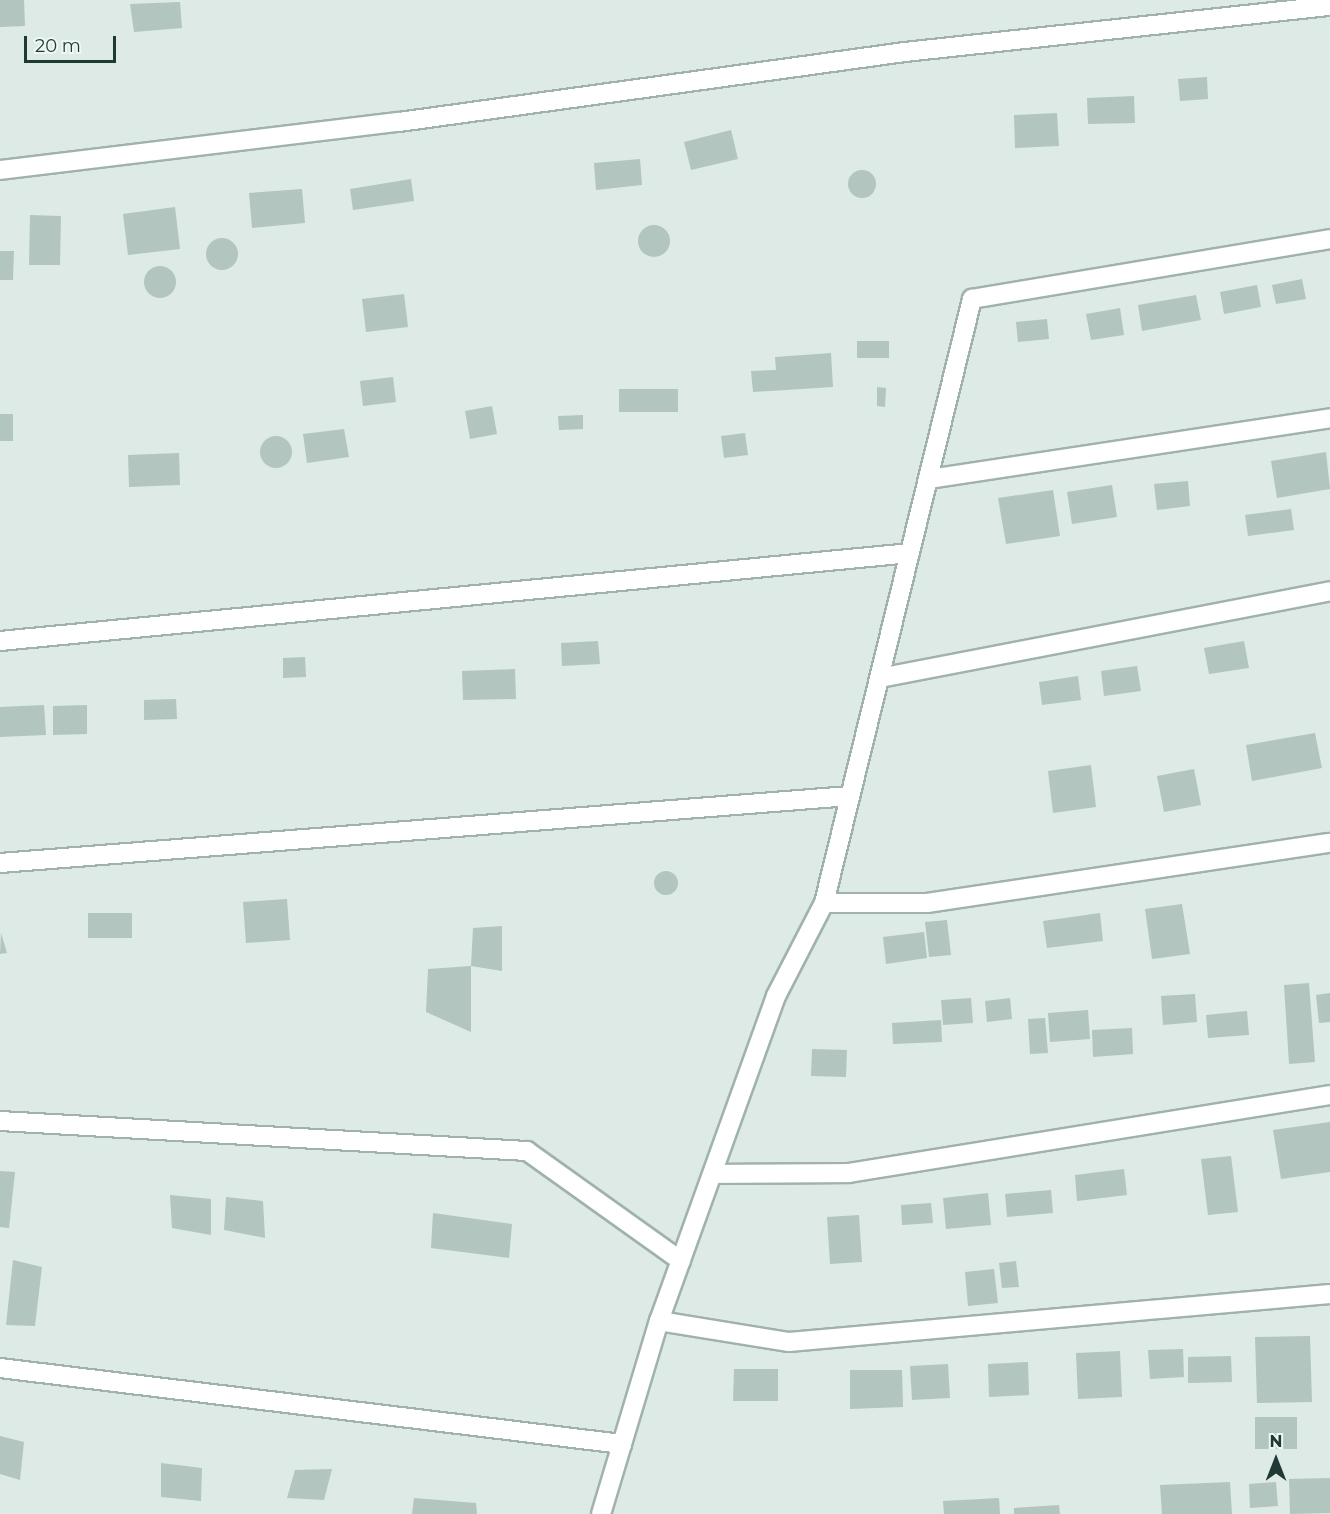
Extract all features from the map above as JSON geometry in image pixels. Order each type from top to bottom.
[{"type":"street","points":[[0,170],[399,122],[905,52],[1330,6]]},
{"type":"street","points":[[602,1514],[658,1321],[714,1173],[776,996],[824,903],[972,299],[1330,239]]},
{"type":"street","points":[[929,479],[1330,418]]},
{"type":"street","points":[[0,641],[910,553]]},
{"type":"street","points":[[880,678],[1330,591]]},
{"type":"street","points":[[0,863],[850,796]]},
{"type":"street","points":[[824,903],[927,903],[1330,843]]},
{"type":"street","points":[[714,1173],[849,1173],[1330,1095]]},
{"type":"street","points":[[0,1121],[527,1150],[681,1261]]},
{"type":"street","points":[[658,1321],[789,1342],[1330,1294]]},
{"type":"street","points":[[0,1368],[622,1444]]},
{"type":"building","points":[[0,0],[24,0],[25,26],[0,27]]},
{"type":"building","points":[[180,2],[182,28],[134,32],[130,4]]},
{"type":"building","points":[[1207,77],[1208,99],[1180,101],[1178,79]]},
{"type":"building","points":[[1134,96],[1135,123],[1088,124],[1087,98]]},
{"type":"building","points":[[1057,113],[1059,146],[1015,148],[1014,115]]},
{"type":"building","points":[[731,130],[738,159],[691,170],[684,142]]},
{"type":"building","points":[[640,159],[642,185],[596,190],[594,163]]},
{"type":"building","points":[[862,170],[872,174],[876,184],[872,194],[862,198],[852,194],[848,184],[852,174]]},
{"type":"building","points":[[411,179],[414,201],[353,210],[350,189]]},
{"type":"building","points":[[302,189],[305,223],[252,228],[249,193]]},
{"type":"building","points":[[175,207],[180,249],[128,255],[123,214]]},
{"type":"building","points":[[30,215],[61,216],[60,265],[29,265]]},
{"type":"building","points":[[654,225],[666,229],[670,241],[666,253],[654,257],[642,253],[638,241],[642,229]]},
{"type":"building","points":[[222,238],[234,242],[238,254],[234,266],[222,270],[210,266],[206,254],[210,242]]},
{"type":"building","points":[[0,251],[14,251],[13,280],[0,280]]},
{"type":"building","points":[[160,266],[172,270],[176,282],[172,294],[160,298],[148,294],[144,282],[148,270]]},
{"type":"building","points":[[1302,279],[1306,299],[1276,304],[1272,285]]},
{"type":"building","points":[[1257,285],[1261,307],[1224,314],[1220,292]]},
{"type":"building","points":[[404,294],[408,327],[366,332],[362,299]]},
{"type":"building","points":[[1196,295],[1201,320],[1142,331],[1138,305]]},
{"type":"building","points":[[1120,308],[1124,335],[1091,340],[1086,314]]},
{"type":"building","points":[[1047,319],[1049,339],[1018,342],[1016,322]]},
{"type":"building","points":[[857,341],[889,341],[889,358],[857,358]]},
{"type":"building","points":[[831,353],[833,387],[753,392],[751,371],[776,370],[775,357]]},
{"type":"building","points":[[393,377],[396,402],[363,406],[360,381]]},
{"type":"building","points":[[877,387],[886,388],[885,407],[877,406]]},
{"type":"building","points":[[619,389],[678,389],[678,412],[619,412]]},
{"type":"building","points":[[492,406],[497,434],[470,439],[465,411]]},
{"type":"building","points":[[0,414],[13,414],[13,441],[0,441]]},
{"type":"building","points":[[583,415],[583,429],[559,430],[558,416]]},
{"type":"building","points":[[344,429],[349,457],[307,463],[303,434]]},
{"type":"building","points":[[745,433],[748,455],[724,458],[721,436]]},
{"type":"building","points":[[276,436],[288,440],[292,452],[288,464],[276,468],[264,464],[260,452],[264,440]]},
{"type":"building","points":[[1326,452],[1330,489],[1277,498],[1271,461]]},
{"type":"building","points":[[179,453],[180,485],[129,487],[128,455]]},
{"type":"building","points":[[1188,481],[1190,506],[1157,510],[1154,484]]},
{"type":"building","points":[[1112,485],[1117,517],[1072,524],[1067,492]]},
{"type":"building","points":[[1053,490],[1060,536],[1006,544],[998,498]]},
{"type":"building","points":[[1291,509],[1294,530],[1248,536],[1245,515]]},
{"type":"building","points":[[598,641],[600,664],[562,666],[561,643]]},
{"type":"building","points":[[1244,641],[1249,668],[1209,674],[1204,648]]},
{"type":"building","points":[[305,657],[306,677],[283,678],[283,658]]},
{"type":"building","points":[[1137,666],[1141,691],[1104,696],[1101,671]]},
{"type":"building","points":[[515,669],[516,699],[463,700],[462,671]]},
{"type":"building","points":[[1078,676],[1081,700],[1042,705],[1039,682]]},
{"type":"building","points":[[176,699],[177,719],[144,720],[144,700]]},
{"type":"building","points":[[44,705],[46,735],[0,737],[0,707]]},
{"type":"building","points":[[87,705],[87,734],[53,735],[53,706]]},
{"type":"building","points":[[1315,733],[1322,768],[1252,781],[1246,745]]},
{"type":"building","points":[[1091,765],[1096,807],[1053,813],[1048,771]]},
{"type":"building","points":[[1194,769],[1201,805],[1164,812],[1157,776]]},
{"type":"building","points":[[666,871],[675,874],[678,883],[675,892],[666,895],[657,892],[654,883],[657,874]]},
{"type":"building","points":[[287,899],[290,940],[246,943],[243,902]]},
{"type":"building","points":[[1182,904],[1190,954],[1152,959],[1145,909]]},
{"type":"building","points":[[88,913],[132,913],[132,938],[88,938]]},
{"type":"building","points":[[1100,913],[1103,941],[1047,948],[1043,921]]},
{"type":"building","points":[[947,920],[951,955],[929,957],[925,922]]},
{"type":"building","points":[[502,926],[502,971],[471,966],[473,928]]},
{"type":"building","points":[[924,932],[927,958],[886,964],[883,937]]},
{"type":"building","points":[[1,933],[7,953],[0,954]]},
{"type":"building","points":[[471,966],[471,1032],[426,1012],[428,969]]},
{"type":"building","points":[[1309,983],[1315,1062],[1289,1064],[1284,985]]},
{"type":"building","points":[[1330,993],[1330,1022],[1319,1023],[1316,995]]},
{"type":"building","points":[[1195,994],[1197,1022],[1163,1025],[1161,996]]},
{"type":"building","points":[[971,998],[973,1023],[943,1025],[941,1000]]},
{"type":"building","points":[[1010,998],[1012,1019],[987,1022],[985,1001]]},
{"type":"building","points":[[1088,1010],[1090,1039],[1050,1042],[1048,1013]]},
{"type":"building","points":[[1247,1011],[1249,1035],[1208,1038],[1206,1015]]},
{"type":"building","points":[[1045,1018],[1048,1053],[1030,1054],[1028,1019]]},
{"type":"building","points":[[941,1020],[942,1042],[893,1044],[892,1023]]},
{"type":"building","points":[[1132,1028],[1133,1054],[1093,1057],[1092,1030]]},
{"type":"building","points":[[812,1049],[847,1050],[846,1077],[811,1076]]},
{"type":"building","points":[[1330,1122],[1330,1172],[1281,1179],[1273,1130]]},
{"type":"building","points":[[1231,1156],[1238,1212],[1208,1215],[1201,1159]]},
{"type":"building","points":[[1124,1169],[1127,1195],[1077,1201],[1075,1175]]},
{"type":"building","points":[[0,1171],[15,1172],[9,1228],[0,1227]]},
{"type":"building","points":[[1051,1190],[1053,1213],[1007,1217],[1005,1194]]},
{"type":"building","points":[[988,1193],[991,1225],[946,1229],[943,1198]]},
{"type":"building","points":[[170,1195],[211,1199],[211,1235],[172,1228]]},
{"type":"building","points":[[226,1197],[263,1201],[265,1238],[224,1230]]},
{"type":"building","points":[[931,1203],[933,1223],[902,1225],[901,1205]]},
{"type":"building","points":[[433,1213],[512,1224],[509,1258],[431,1248]]},
{"type":"building","points":[[859,1215],[862,1262],[830,1264],[827,1217]]},
{"type":"building","points":[[13,1260],[42,1267],[35,1326],[6,1325]]},
{"type":"building","points":[[1016,1261],[1019,1287],[1002,1288],[999,1263]]},
{"type":"building","points":[[994,1269],[998,1303],[968,1306],[965,1272]]},
{"type":"building","points":[[1310,1336],[1312,1402],[1257,1403],[1255,1337]]},
{"type":"building","points":[[1183,1349],[1184,1377],[1150,1379],[1148,1350]]},
{"type":"building","points":[[1120,1351],[1122,1397],[1078,1399],[1076,1353]]},
{"type":"building","points":[[1231,1356],[1232,1382],[1188,1383],[1188,1357]]},
{"type":"building","points":[[1028,1362],[1029,1395],[989,1397],[988,1364]]},
{"type":"building","points":[[948,1364],[950,1398],[912,1400],[910,1366]]},
{"type":"building","points":[[734,1369],[778,1369],[778,1401],[733,1401]]},
{"type":"building","points":[[850,1370],[902,1370],[903,1407],[850,1409]]},
{"type":"building","points":[[1255,1417],[1297,1417],[1297,1449],[1255,1449]]},
{"type":"building","points":[[0,1436],[24,1442],[20,1480],[0,1474]]},
{"type":"building","points":[[161,1463],[202,1468],[201,1501],[161,1497]]},
{"type":"building","points":[[332,1469],[324,1500],[287,1498],[295,1470]]},
{"type":"building","points":[[1330,1478],[1330,1513],[1290,1514],[1289,1479]]},
{"type":"building","points":[[1230,1482],[1232,1514],[1162,1514],[1160,1485]]},
{"type":"building","points":[[1276,1482],[1278,1506],[1250,1508],[1249,1484]]},
{"type":"building","points":[[414,1498],[476,1503],[477,1514],[412,1514]]},
{"type":"building","points":[[999,1498],[1000,1514],[944,1514],[943,1501]]},
{"type":"building","points":[[1059,1505],[1060,1514],[1014,1514],[1014,1508]]}]
